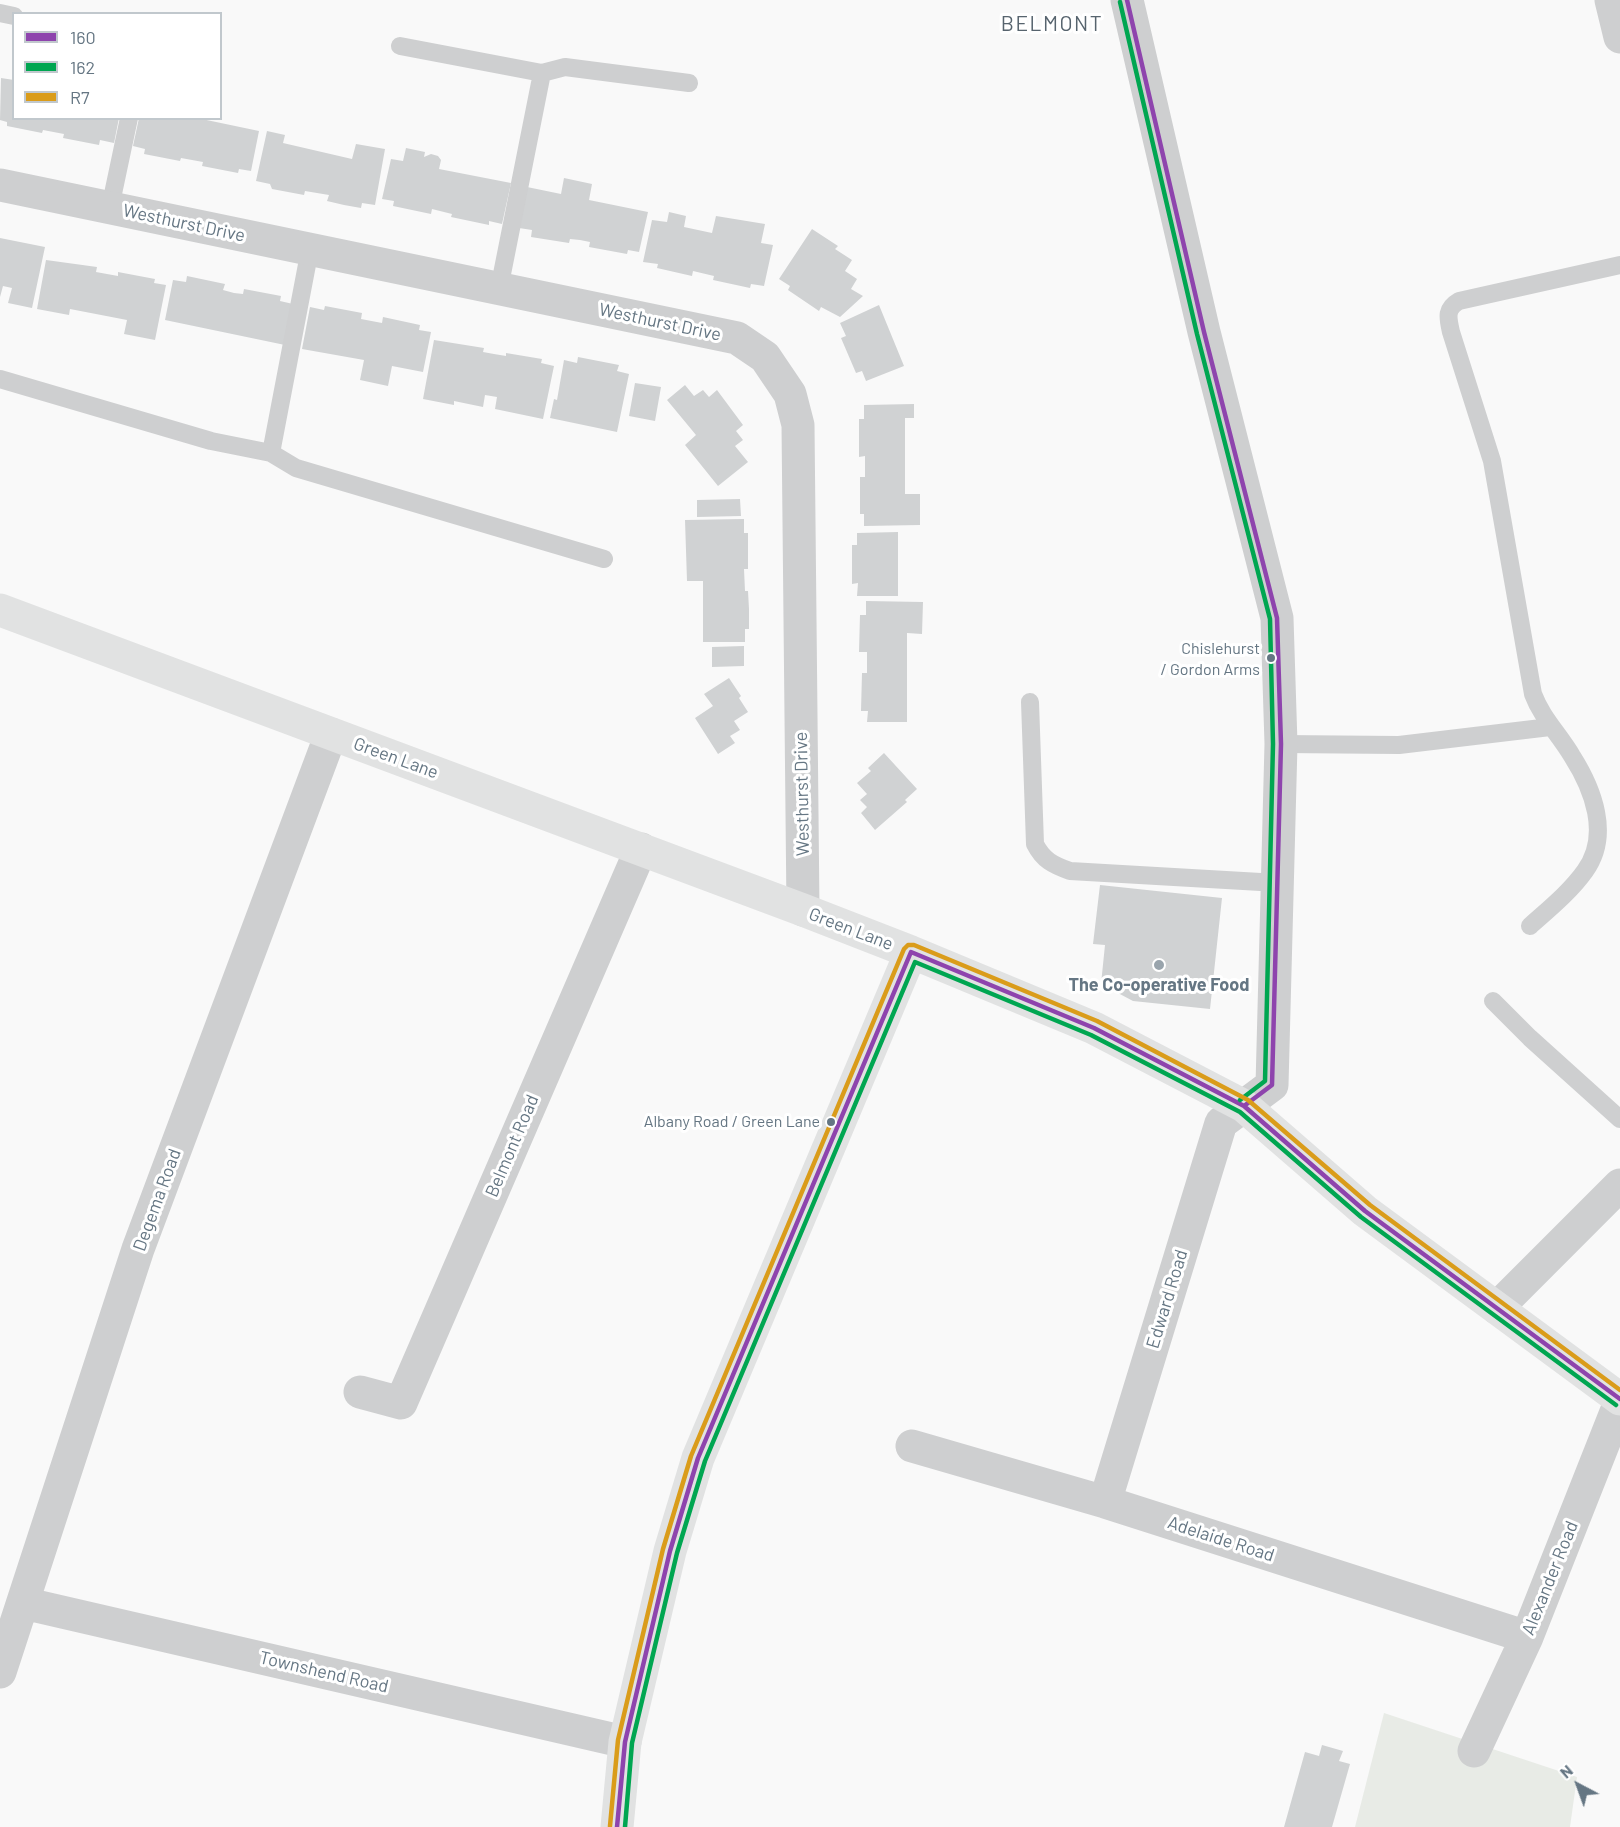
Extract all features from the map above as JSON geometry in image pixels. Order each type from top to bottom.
[{"type":"main road","name":"Green Lane","points":[[0,610],[803,910],[1094,1028],[1244,1106],[1365,1211],[1620,1401]]},
{"type":"main road","points":[[617,1827],[625,1742],[669,1551],[698,1458],[911,952]]},
{"type":"street","points":[[1127,0],[1204,332],[1277,618],[1281,744],[1278,883]]},
{"type":"street","points":[[1611,0],[1620,37]]},
{"type":"street","name":"Westhurst Drive","points":[[0,185],[737,338],[765,357],[790,394],[798,425],[803,910]]},
{"type":"street","name":"Degema Road","points":[[0,1672],[138,1249],[331,734]]},
{"type":"street","name":"Belmont Road","points":[[360,1392],[401,1403],[641,849]]},
{"type":"street","name":"Edward Road","points":[[1105,1502],[1221,1124],[1272,1085],[1278,883]]},
{"type":"street","points":[[1497,1308],[1620,1185]]},
{"type":"street","name":"Alexander Road","points":[[1474,1751],[1527,1637],[1620,1401]]},
{"type":"street","name":"Adelaide Road","points":[[912,1446],[1105,1502],[1527,1637]]},
{"type":"street","name":"Townshend Road","points":[[23,1603],[625,1742]]},
{"type":"lane","points":[[400,46],[542,73],[565,67],[689,83]]},
{"type":"lane","points":[[499,289],[542,73]]},
{"type":"lane","points":[[110,208],[129,120]]},
{"type":"lane","points":[[271,453],[310,249]]},
{"type":"lane","points":[[1530,926],[1587,870],[1596,846],[1599,824],[1594,800],[1582,773],[1538,708],[1530,683],[1492,461],[1448,315],[1452,306],[1459,302],[1620,265]]},
{"type":"lane","points":[[0,379],[211,441],[271,453],[296,468],[604,559]]},
{"type":"lane","points":[[1030,702],[1035,844],[1051,865],[1070,871],[1278,883]]},
{"type":"lane","points":[[1281,744],[1399,745],[1550,727]]},
{"type":"lane","points":[[1493,1001],[1530,1038],[1620,1119]]},
{"type":"shaded area","points":[[1384,1713],[1577,1777],[1570,1827],[1355,1827]]},
{"type":"building","points":[[1,78],[12,80],[12,120],[119,120],[114,143],[100,140],[99,145],[63,138],[64,134],[43,130],[42,133],[7,126],[7,122],[0,120]]},
{"type":"building","points":[[139,120],[207,120],[259,131],[251,171],[239,169],[238,173],[202,166],[203,162],[181,158],[180,161],[144,154],[145,149],[133,146]]},
{"type":"building","points":[[267,131],[285,135],[283,143],[352,159],[356,144],[385,149],[375,205],[362,203],[361,208],[344,205],[327,201],[329,195],[305,191],[304,195],[272,189],[270,184],[256,181]]},
{"type":"building","points":[[406,148],[425,152],[424,157],[431,154],[438,156],[441,160],[439,169],[511,183],[502,224],[489,221],[489,225],[451,217],[452,214],[432,209],[431,214],[393,206],[394,201],[382,199],[391,159],[403,161]]},
{"type":"building","points":[[564,178],[592,184],[589,200],[648,212],[639,252],[628,250],[627,254],[589,247],[590,242],[580,240],[570,239],[569,243],[531,237],[532,230],[519,228],[527,187],[561,194]]},
{"type":"building","points":[[669,212],[686,216],[684,227],[712,233],[716,216],[765,224],[761,243],[773,245],[764,286],[751,284],[750,288],[713,280],[714,276],[693,271],[692,276],[657,268],[658,264],[643,262],[652,220],[667,222]]},
{"type":"building","points":[[812,229],[838,246],[835,249],[852,260],[845,271],[857,279],[851,289],[863,296],[840,317],[821,307],[819,311],[788,290],[790,286],[779,279]]},
{"type":"building","points":[[0,238],[45,247],[32,308],[8,303],[12,288],[3,286],[0,297]]},
{"type":"building","points":[[46,260],[97,267],[96,272],[118,276],[118,272],[155,279],[154,283],[166,285],[155,340],[124,334],[127,320],[70,309],[69,315],[37,309]]},
{"type":"building","points":[[187,276],[225,284],[223,290],[234,293],[243,294],[244,289],[281,296],[280,301],[293,304],[285,345],[165,320],[173,280],[186,282]]},
{"type":"building","points":[[879,305],[904,366],[866,381],[862,371],[856,373],[841,338],[846,336],[840,323]]},
{"type":"building","points":[[325,306],[362,313],[361,319],[382,323],[383,317],[420,325],[419,330],[431,332],[423,372],[392,366],[388,386],[360,380],[364,360],[302,349],[310,307],[324,310]]},
{"type":"building","points":[[434,340],[484,348],[483,352],[494,354],[506,356],[506,353],[542,359],[541,363],[554,366],[543,419],[495,409],[497,397],[485,395],[483,407],[454,401],[454,405],[423,399]]},
{"type":"building","points":[[578,357],[619,365],[617,371],[629,374],[617,432],[550,418],[554,399],[557,400],[564,360],[577,363]]},
{"type":"building","points":[[635,383],[661,387],[655,421],[629,416]]},
{"type":"building","points":[[685,385],[694,396],[703,390],[709,397],[717,390],[743,425],[736,431],[743,440],[735,446],[748,462],[718,486],[685,445],[696,435],[667,400]]},
{"type":"building","points":[[914,404],[914,418],[905,418],[905,494],[920,494],[920,525],[864,526],[864,514],[860,514],[860,477],[865,477],[865,456],[859,457],[859,419],[864,419],[864,405]]},
{"type":"building","points":[[740,499],[741,516],[697,517],[697,500]]},
{"type":"building","points":[[744,519],[744,533],[748,533],[748,569],[744,569],[749,609],[749,629],[745,629],[745,642],[703,642],[703,581],[687,581],[685,520]]},
{"type":"building","points":[[898,532],[898,596],[857,596],[858,583],[852,584],[852,545],[857,545],[857,533]]},
{"type":"building","points":[[866,601],[923,602],[922,634],[907,633],[907,722],[867,722],[868,711],[861,711],[862,673],[867,673],[867,652],[859,652],[860,615],[866,615]]},
{"type":"building","points":[[744,646],[744,666],[712,667],[712,647]]},
{"type":"building","points":[[729,678],[748,712],[734,721],[740,730],[730,736],[735,743],[718,754],[695,718],[713,706],[704,694]]},
{"type":"building","points":[[884,753],[917,789],[905,800],[907,802],[875,830],[861,813],[867,807],[860,800],[867,794],[857,783],[871,771],[868,768]]},
{"type":"building","name":"The Co-operative Food","points":[[1100,885],[1222,898],[1210,1009],[1133,1001],[1101,984],[1105,945],[1093,944]]},
{"type":"building","points":[[1322,1745],[1343,1751],[1339,1761],[1350,1764],[1332,1827],[1284,1827],[1305,1752],[1319,1756]]},
{"type":"transit line","name":"160","points":[[1127,0],[1204,332],[1277,618],[1281,744],[1272,1085],[1244,1106]]},
{"type":"transit line","name":"162","points":[[1120,2],[1197,334],[1270,619],[1273,744],[1265,1081],[1240,1100]]},
{"type":"transit line","name":"R7","points":[[610,1826],[618,1740],[663,1549],[691,1456],[904,949],[908,945],[914,945],[1097,1021],[1248,1100],[1370,1205],[1620,1390]]},
{"type":"transit line","name":"160","points":[[617,1827],[625,1742],[670,1551],[698,1458],[911,952],[1094,1028],[1244,1106],[1365,1211],[1620,1399]]},
{"type":"transit line","name":"162","points":[[625,1827],[632,1743],[677,1553],[705,1461],[915,962],[1091,1035],[1240,1112],[1361,1217],[1616,1405]]},
{"type":"place","name":"Chislehurst / Gordon Arms","points":[[1271,658]]},
{"type":"place","name":"The Co-operative Food","points":[[1159,965]]},
{"type":"place","name":"Albany Road / Green Lane","points":[[831,1122]]},
{"type":"district","name":"BELMONT","points":[[1052,24]]}]
